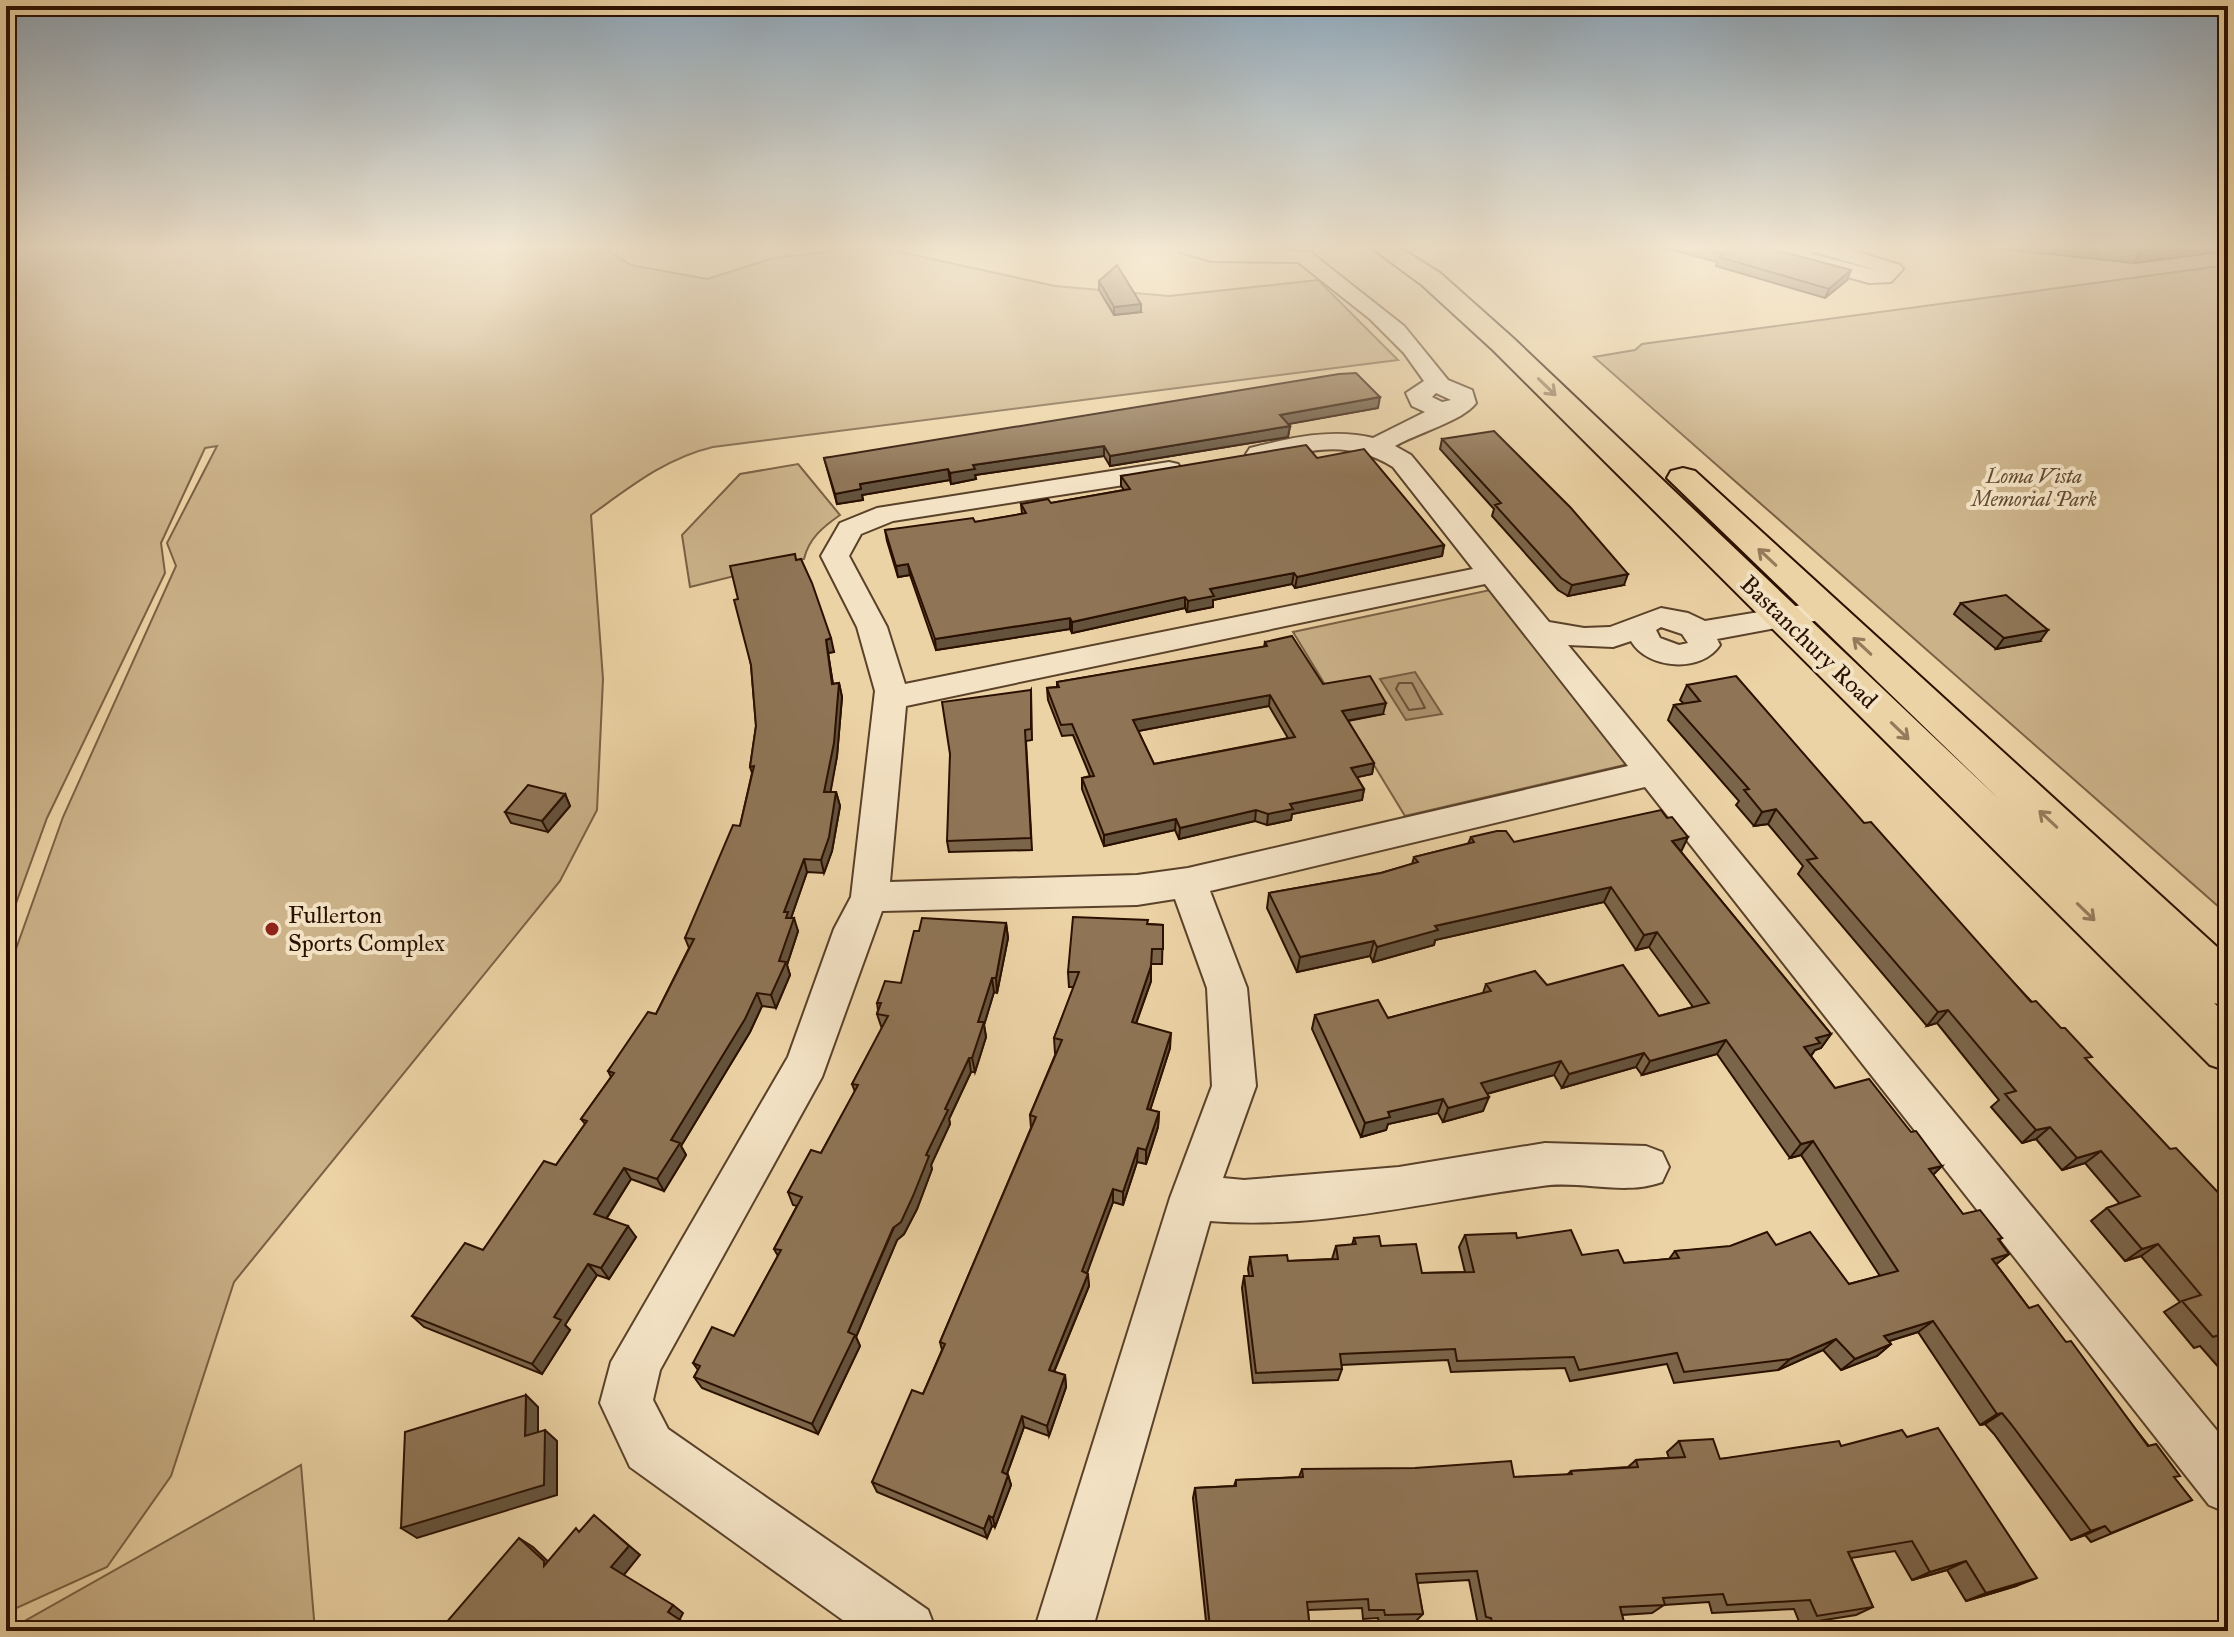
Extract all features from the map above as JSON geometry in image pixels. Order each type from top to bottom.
[{"type":"main road","name":"Bastanchury Road","points":[[1481,322],[1804,614],[2228,987]]},
{"type":"main road","name":"Bastanchury Road","points":[[1513,322],[1804,614],[2228,1049]]},
{"type":"street","points":[[1385,322],[1426,361],[1429,391]]},
{"type":"street","points":[[907,1631],[649,1448],[626,1403],[636,1362],[807,1064],[854,929],[870,897],[890,698],[872,627],[835,556],[850,529],[887,514],[1212,463],[1342,439],[1364,441],[1392,437],[1420,428],[1437,415],[1460,406],[1465,399],[1457,390],[1429,391],[1401,420],[1392,437]]},
{"type":"street","points":[[1392,437],[1402,461],[1429,490],[1492,574],[2228,1486]]},
{"type":"street","points":[[890,698],[1492,574]]},
{"type":"street","points":[[1648,639],[1645,621],[1660,617],[1685,622],[1699,632],[1804,614]]},
{"type":"street","points":[[1538,630],[1584,638],[1648,639]]},
{"type":"street","points":[[1583,686],[1614,658],[1648,639]]},
{"type":"street","points":[[870,897],[1137,890],[1188,882],[1652,773]]},
{"type":"street","points":[[1063,1631],[1193,1198],[1234,1086],[1227,988],[1188,882]]},
{"type":"street","points":[[1193,1198],[1244,1202],[1399,1189],[1545,1164],[1646,1167]]},
{"type":"green space","name":"Fullerton Sports Complex","points":[[6,322],[1360,322],[1398,360],[713,447],[664,466],[591,515],[603,679],[597,810],[560,881],[234,1282],[171,1476],[107,1567],[10,1611],[6,1610],[6,977],[63,817],[176,566],[167,543],[217,446],[205,448],[161,543],[165,573],[47,818],[6,931]]},
{"type":"green space","name":"Loma Vista Memorial Park","points":[[1802,322],[2228,322],[2228,915],[1594,357],[1635,350],[1642,344]]},
{"type":"green space","points":[[798,464],[840,515],[809,545],[804,559],[690,587],[682,535],[740,474]]},
{"type":"green space","points":[[1490,590],[1633,763],[1405,816],[1293,632]]},
{"type":"green space","points":[[301,1465],[315,1631],[7,1631]]},
{"type":"water","points":[[1415,672],[1442,714],[1406,720],[1380,679]]},
{"type":"building","points":[[1356,373],[1380,397],[1280,415],[1290,426],[1110,456],[1104,446],[973,465],[975,469],[950,473],[948,469],[860,484],[861,489],[835,494],[824,458],[1339,374]]},
{"type":"building","points":[[1494,431],[1571,508],[1628,574],[1572,585],[1561,578],[1495,505],[1501,503],[1442,439]]},
{"type":"building","points":[[1306,445],[1317,458],[1364,449],[1444,545],[1297,577],[1294,573],[1210,589],[1214,596],[1188,601],[1185,597],[1072,622],[1070,618],[935,639],[908,564],[896,566],[885,530],[973,518],[975,522],[1026,513],[1021,504],[1048,499],[1051,503],[1130,489],[1121,476]]},
{"type":"building","points":[[795,554],[796,560],[801,559],[812,583],[831,638],[826,640],[832,684],[839,683],[834,743],[824,792],[836,792],[829,837],[821,860],[804,859],[784,912],[788,912],[786,918],[794,918],[779,961],[786,962],[771,995],[757,993],[745,1019],[671,1140],[680,1143],[657,1179],[624,1168],[594,1214],[628,1226],[601,1268],[588,1264],[554,1317],[561,1320],[532,1364],[412,1316],[465,1243],[483,1250],[544,1161],[556,1165],[587,1121],[581,1119],[614,1073],[608,1071],[648,1012],[656,1014],[694,939],[685,938],[733,825],[740,826],[754,766],[750,767],[756,726],[751,665],[734,600],[738,599],[730,566]]},
{"type":"building","points":[[2006,595],[2048,630],[2004,638],[1961,603]]},
{"type":"building","points":[[1292,636],[1323,684],[1370,676],[1386,703],[1342,711],[1374,763],[1351,768],[1364,789],[1290,804],[1293,809],[1268,814],[1256,810],[1180,828],[1176,819],[1104,835],[1082,778],[1094,776],[1072,724],[1061,725],[1047,688],[1059,687],[1057,682],[1267,646],[1265,642]],"holes":[[[1270,695],[1295,737],[1154,764],[1133,720]]]},
{"type":"building","points":[[1736,676],[1864,823],[1871,822],[2031,1002],[2036,1001],[2061,1028],[2065,1028],[2092,1057],[2085,1058],[2170,1149],[2176,1148],[2228,1203],[2228,1345],[2219,1335],[2213,1337],[2182,1301],[2201,1295],[2158,1244],[2142,1249],[2107,1208],[2140,1196],[2101,1151],[2077,1158],[2050,1127],[2036,1130],[2005,1094],[2016,1091],[1948,1010],[1938,1012],[1807,860],[1817,858],[1776,809],[1762,812],[1744,790],[1749,789],[1674,705],[1700,701],[1687,685]]},
{"type":"building","points":[[1031,690],[1031,729],[1025,730],[1031,838],[947,841],[950,754],[942,702]]},
{"type":"building","points":[[528,785],[565,794],[542,821],[505,812]]},
{"type":"building","points":[[1661,810],[1667,818],[1672,817],[1688,837],[1672,841],[1831,1034],[1816,1038],[1820,1043],[1804,1047],[1835,1088],[1869,1079],[1911,1132],[1916,1131],[1942,1166],[1929,1169],[1963,1214],[1980,1210],[2002,1238],[1998,1239],[2009,1254],[1992,1259],[2029,1308],[2038,1305],[2066,1342],[2071,1341],[2148,1446],[2156,1444],[2180,1476],[2174,1477],[2192,1500],[2111,1533],[2105,1526],[2091,1531],[2011,1424],[2002,1413],[1997,1414],[1933,1321],[1884,1336],[1891,1344],[1855,1359],[1836,1339],[1790,1359],[1684,1372],[1677,1353],[1579,1370],[1574,1357],[1457,1361],[1455,1349],[1340,1354],[1342,1369],[1256,1373],[1244,1276],[1253,1276],[1250,1257],[1287,1255],[1288,1261],[1338,1259],[1336,1246],[1356,1244],[1354,1238],[1379,1236],[1381,1246],[1416,1244],[1422,1273],[1474,1272],[1465,1235],[1516,1233],[1517,1238],[1571,1230],[1582,1255],[1618,1250],[1624,1263],[1679,1258],[1675,1251],[1730,1246],[1767,1232],[1776,1245],[1810,1232],[1849,1284],[1898,1271],[1813,1141],[1801,1144],[1726,1040],[1650,1061],[1644,1053],[1569,1074],[1561,1061],[1481,1083],[1489,1097],[1448,1108],[1443,1099],[1388,1112],[1390,1117],[1365,1123],[1315,1015],[1378,1000],[1388,1018],[1491,991],[1486,984],[1535,971],[1547,985],[1623,965],[1659,1016],[1709,1003],[1657,932],[1644,935],[1611,887],[1435,926],[1438,930],[1377,947],[1374,941],[1300,957],[1269,893],[1381,873],[1418,862],[1414,857],[1474,842],[1471,837],[1497,831],[1506,831],[1514,842]]},
{"type":"building","points":[[1073,917],[1148,920],[1147,924],[1163,925],[1163,949],[1152,949],[1151,966],[1132,1022],[1171,1033],[1147,1109],[1159,1112],[1146,1150],[1138,1148],[1123,1192],[1113,1189],[1082,1271],[1088,1274],[1049,1370],[1065,1375],[1047,1426],[1022,1416],[1002,1472],[1008,1475],[993,1518],[989,1516],[984,1529],[872,1482],[912,1390],[923,1394],[945,1344],[940,1342],[1036,1117],[1030,1115],[1062,1040],[1054,1038],[1079,972],[1068,972]]},
{"type":"building","points":[[922,918],[1006,923],[996,978],[992,978],[978,1022],[984,1022],[972,1058],[969,1058],[945,1109],[948,1110],[926,1155],[929,1156],[913,1196],[901,1222],[893,1228],[848,1332],[855,1335],[812,1424],[694,1377],[700,1366],[693,1363],[712,1327],[734,1336],[781,1250],[774,1249],[802,1197],[788,1192],[811,1150],[821,1153],[858,1085],[852,1084],[888,1016],[877,1014],[881,1003],[877,1003],[885,981],[901,983],[914,931],[919,931]]},
{"type":"building","points":[[526,1395],[525,1436],[545,1430],[544,1485],[401,1528],[405,1432]]},
{"type":"building","points":[[1938,1428],[2037,1578],[1986,1593],[1966,1561],[1930,1572],[1912,1541],[1848,1552],[1873,1607],[1817,1616],[1810,1600],[1727,1605],[1723,1594],[1663,1598],[1665,1605],[1620,1607],[1626,1630],[1572,1631],[1570,1626],[1494,1629],[1491,1618],[1486,1617],[1477,1571],[1416,1574],[1423,1614],[1385,1615],[1384,1610],[1369,1610],[1368,1599],[1307,1602],[1309,1621],[1263,1623],[1263,1631],[1234,1631],[1233,1625],[1210,1627],[1195,1488],[1236,1486],[1236,1480],[1303,1477],[1302,1469],[1415,1468],[1511,1461],[1514,1477],[1572,1474],[1571,1471],[1638,1467],[1636,1460],[1685,1457],[1679,1441],[1713,1439],[1720,1459],[1839,1441],[1841,1446],[1902,1430],[1907,1437]]},
{"type":"building","points":[[594,1515],[629,1546],[611,1567],[673,1605],[668,1612],[697,1631],[439,1631],[519,1538],[544,1561],[544,1566],[576,1528],[579,1532]]},
{"type":"place","name":"Fullerton Sports Complex","points":[[272,929]]}]
